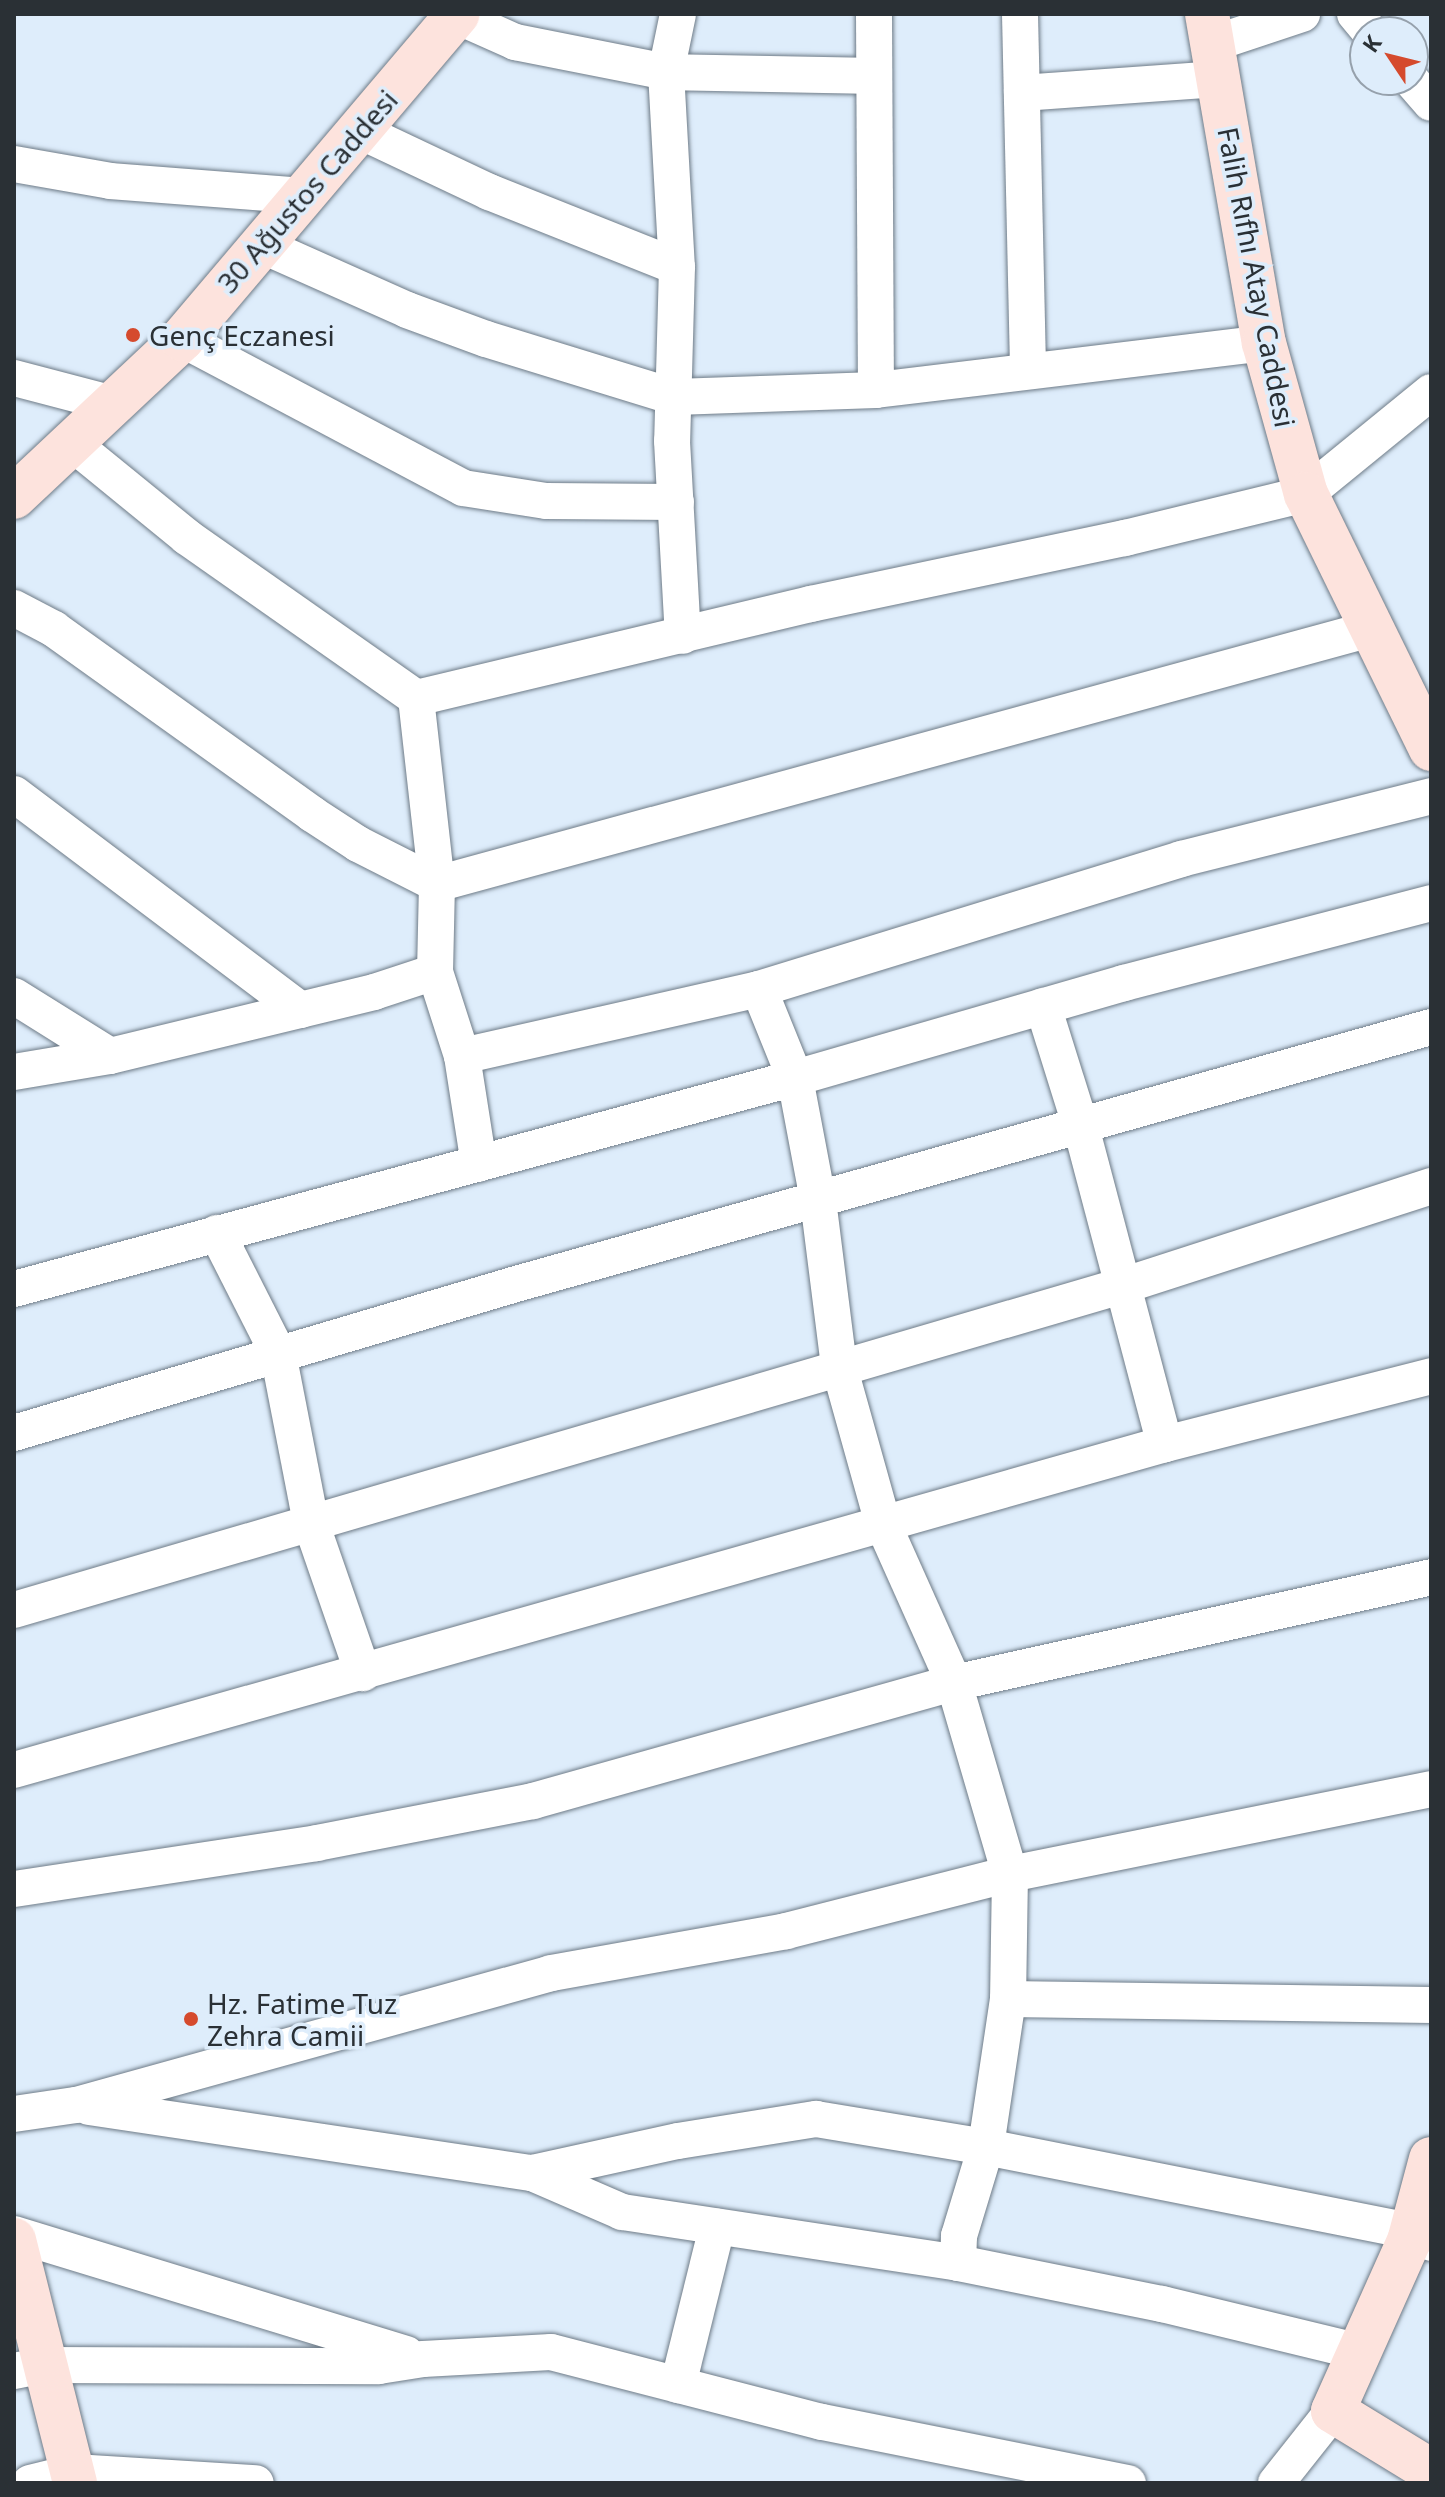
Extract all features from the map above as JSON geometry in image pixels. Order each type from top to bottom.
[{"type":"street","points":[[678,14],[666,72],[677,267],[672,441],[683,636]]},
{"type":"street","points":[[874,14],[876,390]]},
{"type":"street","points":[[1020,14],[1028,369]]},
{"type":"street","points":[[1022,93],[1212,46],[1302,14]]},
{"type":"street","points":[[458,15],[515,42],[666,72],[873,76]]},
{"type":"street","name":"30 Ağustos Caddesi","points":[[14,497],[182,339],[259,244],[458,15]]},
{"type":"street","name":"Falih Rıfhı Atay Caddesi","points":[[1212,46],[1264,343],[1306,494],[1431,749]]},
{"type":"street","points":[[360,131],[489,192],[677,267]]},
{"type":"street","points":[[14,164],[110,181],[303,196]]},
{"type":"street","points":[[259,244],[407,310],[473,334],[675,397],[876,390],[1028,369],[1264,343]]},
{"type":"street","points":[[182,339],[463,488],[546,501],[676,502]]},
{"type":"street","points":[[14,378],[113,404]]},
{"type":"street","points":[[73,444],[187,537],[416,698],[1306,494],[1425,409]]},
{"type":"street","points":[[14,608],[54,629],[347,836],[437,884],[1374,628]]},
{"type":"street","points":[[416,698],[437,884],[435,972],[462,1056],[479,1164]]},
{"type":"street","points":[[14,794],[301,1010]]},
{"type":"street","points":[[462,1056],[759,989],[1181,859],[1431,796]]},
{"type":"street","points":[[14,1289],[795,1078],[1043,1006],[1431,903]]},
{"type":"street","points":[[14,1072],[110,1056],[301,1010],[435,972]]},
{"type":"street","points":[[759,989],[795,1078],[818,1200],[839,1366],[883,1524],[954,1683],[1010,1874],[1008,1999],[986,2147],[959,2236],[958,2263]]},
{"type":"street","points":[[14,996],[110,1056]]},
{"type":"street","points":[[1043,1006],[1081,1127],[1165,1444]]},
{"type":"street","points":[[14,1433],[278,1353],[1431,1027]]},
{"type":"street","points":[[14,1610],[839,1366],[1125,1285],[1431,1186]]},
{"type":"street","points":[[217,1233],[278,1353],[311,1523],[363,1673]]},
{"type":"street","points":[[14,1770],[1165,1444],[1431,1376]]},
{"type":"street","points":[[14,1889],[317,1843],[533,1801],[954,1683],[1431,1577]]},
{"type":"street","points":[[14,2114],[76,2105],[551,1973],[786,1931],[1010,1874],[1431,1789]]},
{"type":"street","points":[[1008,1999],[1431,2005]]},
{"type":"street","points":[[76,2105],[532,2173],[622,2212],[958,2263],[1162,2304],[1360,2352]]},
{"type":"street","points":[[532,2173],[678,2141],[816,2119],[986,2147],[1422,2237]]},
{"type":"street","points":[[1276,2483],[1333,2411],[1360,2352],[1422,2237],[1431,2159]]},
{"type":"street","points":[[678,2385],[717,2227]]},
{"type":"street","points":[[75,2478],[30,2368],[14,2237],[423,2359]]},
{"type":"street","points":[[30,2368],[379,2366],[423,2359],[551,2352],[822,2422],[1128,2483]]},
{"type":"street","points":[[1333,2411],[1418,2472]]},
{"type":"street","points":[[30,2483],[75,2478],[256,2483]]},
{"type":"place","name":"Genç Eczanesi","points":[[133,335]]},
{"type":"place","name":"Hz. Fatime Tuz Zehra Camii","points":[[191,2019]]}]
